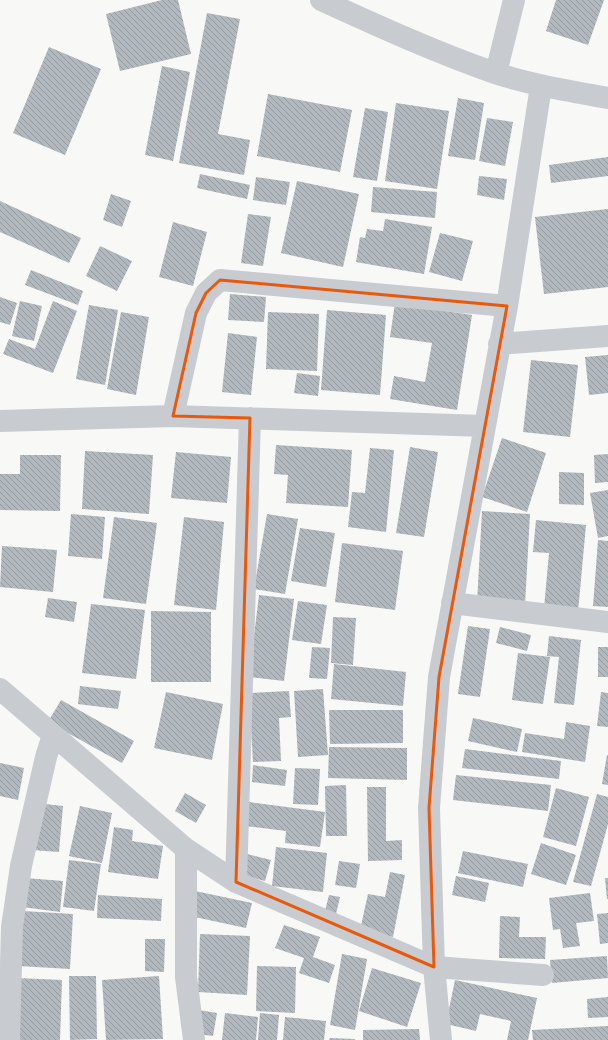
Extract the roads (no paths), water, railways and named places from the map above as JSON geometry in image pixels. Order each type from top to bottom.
[{"type":"street","points":[[321,0],[416,43],[496,73],[541,86],[608,98]]},
{"type":"street","points":[[496,73],[514,0]]},
{"type":"street","points":[[441,1040],[434,967],[429,808],[439,677],[507,306],[541,86]]},
{"type":"street","points":[[173,416],[196,313],[206,294],[220,280],[507,306]]},
{"type":"street","points":[[500,344],[608,336]]},
{"type":"street","points":[[0,421],[173,416],[485,426]]},
{"type":"street","points":[[236,882],[250,418]]},
{"type":"street","points":[[452,603],[608,622]]},
{"type":"street","points":[[0,688],[186,849],[236,882],[434,967],[543,975]]},
{"type":"street","points":[[9,1040],[5,964],[21,866],[46,757],[53,735]]},
{"type":"street","points":[[186,849],[186,977],[194,1040]]}]
